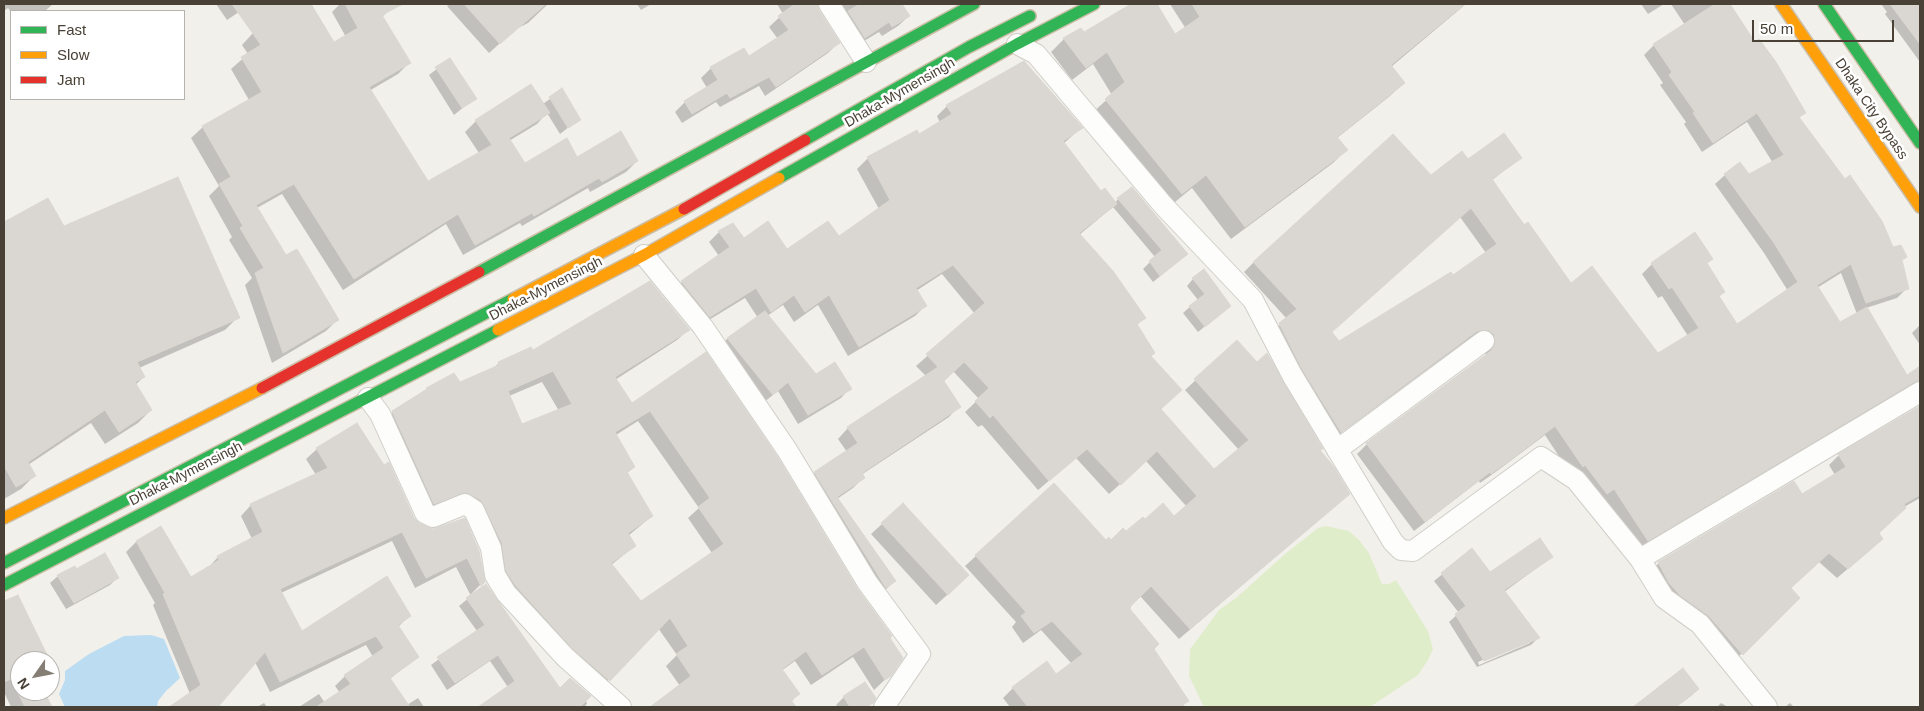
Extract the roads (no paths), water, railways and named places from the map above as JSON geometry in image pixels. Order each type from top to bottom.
[{"type":"highway","points":[[4,518],[324,356],[974,4]]},
{"type":"highway","name":"Dhaka-Mymensingh","points":[[4,585],[644,255],[1017,44],[1094,4]]},
{"type":"highway","name":"Dhaka City Bypass","points":[[1781,4],[1920,207]]},
{"type":"highway","points":[[1824,4],[1915,122],[1920,143]]},
{"type":"highway","points":[[4,563],[655,225],[969,47],[1036,12]]},
{"type":"street","points":[[829,4],[866,62]]},
{"type":"street","points":[[1017,44],[1036,54],[1163,205],[1253,300],[1292,375],[1393,542],[1401,550],[1413,551],[1541,457],[1576,480],[1640,559],[1664,598],[1700,624],[1767,707]]},
{"type":"street","points":[[644,255],[704,327],[787,450],[867,582],[920,654],[884,707]]},
{"type":"street","points":[[1337,450],[1484,341]]},
{"type":"street","points":[[1640,559],[1920,392]]},
{"type":"street","points":[[368,398],[380,414],[425,513],[433,517],[465,504],[474,510],[491,548],[495,576],[506,594],[565,657],[621,707]]},
{"type":"water","points":[[151,635],[164,639],[180,678],[158,701],[157,707],[65,707],[60,692],[65,680],[65,671],[89,654],[124,636]]}]
